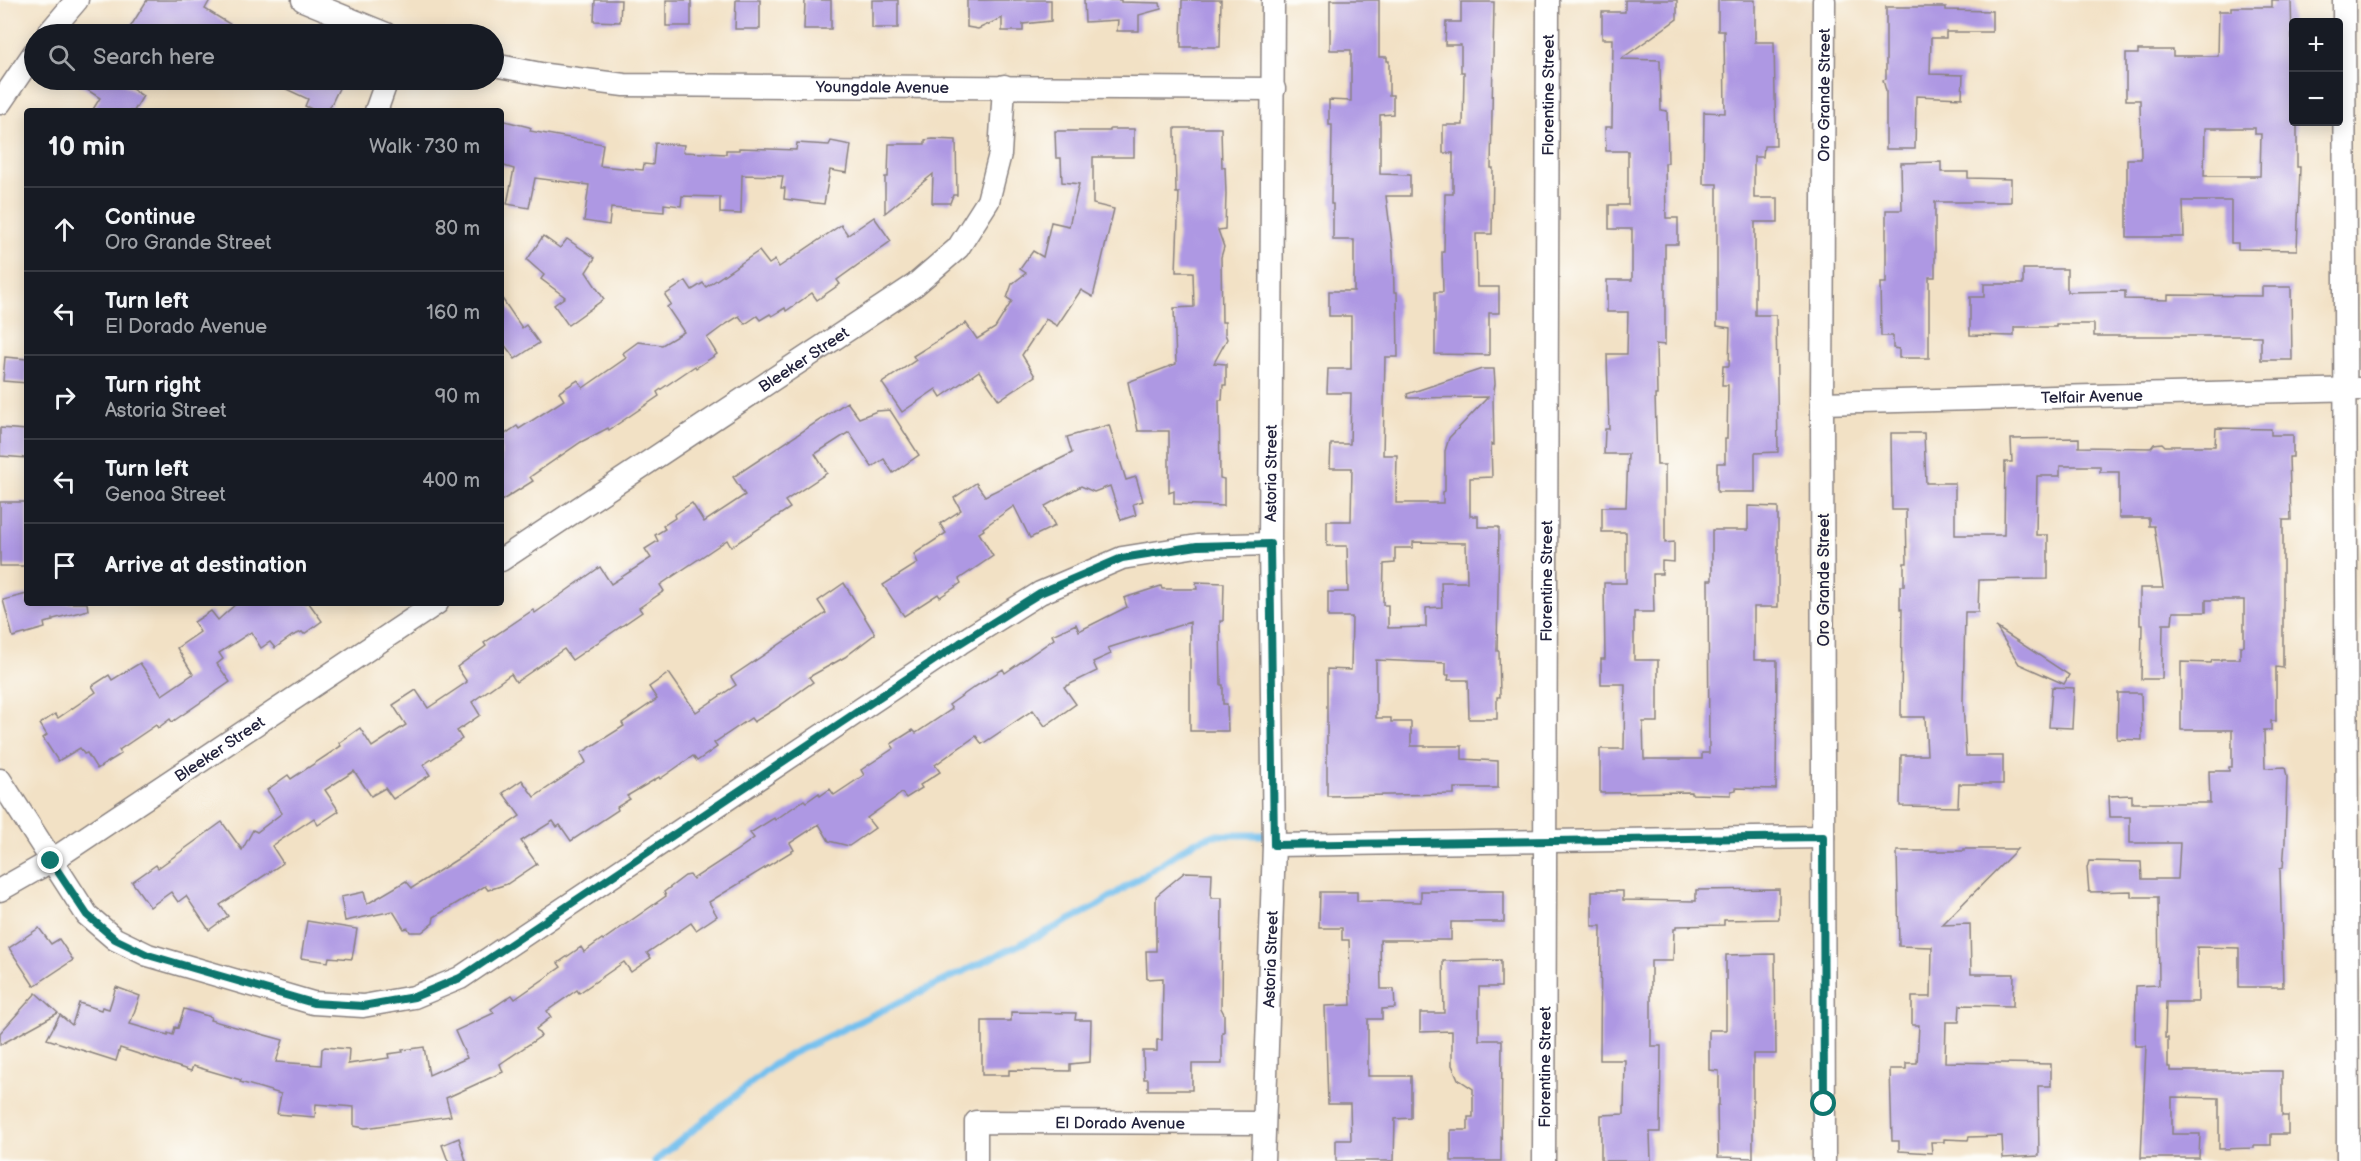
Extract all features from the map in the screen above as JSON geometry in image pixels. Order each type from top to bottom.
[{"type":"street","points":[[57,24],[77,0]]},
{"type":"street","points":[[303,0],[362,24]]},
{"type":"street","name":"Astoria Street","points":[[1263,1161],[1274,845],[1270,544],[1273,0]]},
{"type":"street","name":"Florentine Street","points":[[1544,1161],[1547,840],[1548,0]]},
{"type":"street","name":"Oro Grande Street","points":[[1824,0],[1822,403],[1824,1161]]},
{"type":"street","points":[[2344,0],[2354,389],[2348,1161]]},
{"type":"street","points":[[0,103],[24,67]]},
{"type":"street","name":"Youngdale Avenue","points":[[504,67],[624,85],[1274,89]]},
{"type":"street","name":"Bleeker Street","points":[[504,558],[915,285],[958,248],[988,201],[1000,154],[1004,86]]},
{"type":"street","points":[[377,108],[383,90]]},
{"type":"street","name":"Telfair Avenue","points":[[1822,403],[2354,389]]},
{"type":"street","points":[[0,780],[87,915],[115,939],[148,955],[313,1003],[363,1006],[414,997],[460,978],[960,643],[1040,593],[1122,558],[1197,546],[1270,544]]},
{"type":"street","name":"Bleeker Street","points":[[0,890],[51,861],[433,606]]},
{"type":"street","points":[[1274,845],[1823,837]]},
{"type":"street","name":"El Dorado Avenue","points":[[976,1161],[976,1122],[1263,1123]]},
{"type":"building","points":[[147,0],[210,0],[205,9],[230,24],[132,24]]},
{"type":"building","points":[[595,0],[621,0],[620,22],[594,21]]},
{"type":"building","points":[[666,0],[691,0],[691,26],[666,26]]},
{"type":"building","points":[[736,0],[760,0],[760,29],[735,29]]},
{"type":"building","points":[[805,0],[831,0],[831,29],[804,29]]},
{"type":"building","points":[[872,0],[898,0],[898,28],[872,28]]},
{"type":"building","points":[[967,0],[1051,0],[1051,21],[1023,24],[1023,31],[1002,31],[1002,18],[978,29],[967,27]]},
{"type":"building","points":[[1084,0],[1160,3],[1161,9],[1139,15],[1139,31],[1117,31],[1118,20],[1085,22]]},
{"type":"building","points":[[1182,0],[1221,0],[1220,47],[1181,47]]},
{"type":"building","points":[[1330,0],[1379,0],[1379,57],[1387,57],[1389,61],[1389,95],[1393,95],[1393,114],[1380,115],[1380,174],[1410,175],[1410,196],[1386,196],[1393,252],[1394,292],[1397,292],[1398,357],[1385,357],[1383,455],[1397,455],[1396,503],[1443,503],[1445,451],[1449,438],[1488,397],[1408,398],[1407,394],[1482,369],[1494,369],[1492,477],[1470,478],[1470,516],[1478,516],[1478,527],[1499,527],[1497,651],[1499,651],[1500,697],[1497,697],[1497,719],[1469,719],[1468,680],[1448,680],[1446,663],[1376,660],[1376,718],[1391,718],[1391,722],[1411,722],[1411,746],[1462,746],[1462,759],[1498,761],[1498,788],[1454,788],[1454,794],[1327,796],[1327,669],[1351,670],[1352,617],[1328,617],[1328,592],[1348,592],[1347,546],[1327,546],[1327,521],[1351,521],[1352,468],[1330,468],[1331,444],[1350,444],[1351,393],[1327,393],[1328,369],[1351,369],[1351,316],[1329,316],[1329,291],[1354,291],[1354,240],[1333,240],[1332,125],[1329,125],[1329,100],[1351,101],[1351,50],[1330,50]],"holes":[[[1413,542],[1466,543],[1467,582],[1441,582],[1442,607],[1426,608],[1426,627],[1388,628],[1388,605],[1383,605],[1384,564],[1395,563],[1395,548],[1413,548]]]},
{"type":"building","points":[[1625,0],[1677,0],[1677,19],[1621,59],[1660,60],[1661,110],[1667,111],[1666,218],[1678,218],[1678,244],[1665,244],[1665,345],[1656,344],[1657,395],[1655,395],[1657,465],[1665,465],[1665,543],[1674,542],[1674,562],[1662,561],[1662,574],[1653,574],[1654,612],[1634,612],[1634,660],[1658,660],[1658,722],[1643,722],[1644,759],[1702,759],[1702,753],[1709,753],[1708,580],[1712,580],[1712,530],[1748,530],[1748,506],[1778,507],[1778,607],[1754,607],[1754,660],[1777,660],[1776,789],[1736,788],[1731,791],[1731,795],[1691,794],[1691,792],[1600,793],[1600,749],[1624,749],[1625,684],[1601,684],[1601,659],[1605,659],[1604,583],[1626,583],[1626,532],[1602,532],[1602,507],[1626,507],[1628,454],[1604,454],[1605,429],[1609,429],[1607,354],[1627,354],[1628,312],[1607,312],[1607,280],[1632,280],[1632,229],[1609,229],[1609,205],[1628,205],[1628,151],[1606,151],[1605,127],[1612,127],[1613,39],[1602,39],[1602,12],[1625,12]]},
{"type":"building","points":[[1718,0],[1755,0],[1755,42],[1774,42],[1776,146],[1764,146],[1763,157],[1754,157],[1754,198],[1778,198],[1778,222],[1755,222],[1755,315],[1776,315],[1778,452],[1755,453],[1755,492],[1717,492],[1717,463],[1725,463],[1725,439],[1727,439],[1728,385],[1722,385],[1723,366],[1729,366],[1730,328],[1717,326],[1717,184],[1703,184],[1704,112],[1725,113],[1724,31],[1718,31]]},
{"type":"building","points":[[2272,0],[2291,0],[2289,126],[2297,126],[2297,167],[2300,167],[2297,250],[2238,249],[2238,243],[2231,243],[2231,201],[2183,201],[2184,237],[2127,237],[2127,159],[2141,159],[2140,100],[2126,100],[2126,54],[2138,54],[2138,50],[2173,50],[2173,56],[2218,56],[2219,11],[2231,11],[2231,7],[2272,7]],"holes":[[[2205,128],[2255,128],[2255,134],[2261,134],[2260,176],[2204,176]]]},
{"type":"building","points":[[1461,2],[1494,2],[1492,234],[1476,234],[1477,287],[1499,287],[1499,313],[1489,313],[1489,355],[1435,354],[1435,292],[1443,292],[1442,252],[1444,252],[1445,194],[1453,194],[1453,153],[1443,153],[1443,125],[1463,125],[1464,72],[1461,72],[1461,45],[1445,45],[1446,22],[1461,22]]},
{"type":"building","points":[[1886,7],[1946,7],[1946,10],[1992,11],[1992,32],[1946,32],[1946,38],[1931,38],[1930,74],[1963,75],[1962,98],[1916,96],[1915,149],[1886,149],[1886,91],[1883,80],[1886,79]]},
{"type":"building","points":[[88,90],[134,90],[143,96],[136,108],[94,108],[100,98]]},
{"type":"building","points":[[289,90],[338,90],[329,108],[309,108],[305,106],[308,99]]},
{"type":"building","points":[[504,121],[529,127],[530,131],[603,144],[600,166],[643,170],[644,164],[653,165],[655,143],[684,145],[683,152],[726,154],[726,150],[739,150],[739,148],[796,150],[797,143],[829,145],[831,141],[851,145],[847,173],[830,170],[824,204],[784,199],[785,188],[781,188],[783,176],[742,175],[741,214],[720,213],[720,197],[682,196],[681,206],[664,204],[664,212],[611,208],[609,225],[584,221],[589,185],[535,178],[529,208],[507,204],[514,169],[504,166]]},
{"type":"building","points":[[1175,128],[1221,128],[1222,168],[1225,167],[1225,229],[1218,230],[1224,247],[1221,257],[1222,322],[1225,322],[1227,339],[1214,363],[1226,364],[1226,385],[1223,385],[1222,400],[1219,400],[1220,478],[1224,479],[1224,506],[1174,504],[1174,491],[1169,493],[1169,431],[1138,431],[1128,382],[1176,364],[1174,308],[1194,307],[1193,272],[1176,272],[1179,193],[1176,193]]},
{"type":"building","points":[[1110,129],[1134,129],[1134,157],[1093,157],[1093,204],[1114,209],[1093,297],[1081,290],[1057,326],[1046,319],[1022,355],[1035,376],[999,400],[979,371],[941,397],[936,389],[902,412],[882,383],[916,360],[913,356],[966,323],[977,339],[995,328],[1012,301],[1007,298],[1012,284],[1026,273],[1020,269],[1033,251],[1043,257],[1051,222],[1069,226],[1079,184],[1062,182],[1061,158],[1056,158],[1055,131],[1110,131]]},
{"type":"building","points":[[925,140],[956,140],[957,195],[953,195],[950,203],[932,203],[933,174],[885,213],[885,177],[888,177],[889,144],[925,144]]},
{"type":"building","points":[[1941,162],[1941,172],[1968,172],[1968,178],[2011,179],[2011,202],[1935,202],[1935,277],[1929,277],[1929,358],[1899,358],[1899,349],[1893,348],[1893,336],[1881,336],[1880,283],[1886,283],[1886,210],[1902,210],[1901,163]]},
{"type":"building","points":[[874,217],[891,241],[837,280],[840,284],[817,300],[812,293],[786,311],[785,308],[760,320],[757,316],[745,324],[739,316],[723,326],[707,338],[717,354],[657,392],[659,396],[609,430],[608,428],[581,442],[530,477],[533,481],[504,499],[504,435],[517,426],[519,429],[564,400],[559,392],[578,380],[583,388],[626,358],[623,353],[638,342],[662,345],[684,332],[667,307],[671,304],[665,295],[686,281],[692,290],[703,283],[706,287],[759,251],[769,264],[775,260],[779,267],[841,225],[848,235]]},
{"type":"building","points":[[543,236],[560,248],[567,239],[595,258],[586,272],[604,299],[568,325],[554,305],[565,297],[541,279],[544,275],[527,260]]},
{"type":"building","points":[[2023,269],[2067,269],[2067,292],[2125,291],[2125,299],[2168,300],[2168,295],[2262,296],[2262,287],[2291,287],[2292,360],[2261,360],[2261,336],[2094,336],[2094,324],[2014,327],[2014,336],[1970,335],[1970,297],[1984,297],[1984,284],[2023,284]]},
{"type":"building","points":[[504,301],[522,328],[526,325],[539,343],[515,359],[504,344]]},
{"type":"building","points":[[5,357],[24,359],[24,383],[3,381]]},
{"type":"building","points":[[847,402],[859,418],[877,411],[890,410],[919,455],[893,473],[884,459],[872,467],[849,432],[815,454],[827,473],[785,501],[790,508],[731,547],[727,540],[660,585],[664,591],[639,608],[642,612],[572,660],[564,649],[516,682],[511,674],[472,702],[480,715],[457,731],[462,739],[423,765],[430,775],[393,799],[385,788],[371,796],[354,771],[325,790],[339,811],[318,825],[314,818],[272,846],[283,863],[220,905],[228,916],[209,930],[186,896],[178,902],[171,892],[150,907],[132,882],[156,865],[158,868],[222,822],[242,850],[253,830],[257,832],[282,813],[267,790],[288,775],[291,779],[341,746],[339,743],[360,728],[372,747],[406,725],[393,705],[416,690],[428,708],[467,682],[457,667],[486,646],[484,643],[533,610],[535,613],[600,567],[611,584],[651,558],[645,549],[658,541],[655,535],[665,529],[663,526],[675,518],[674,515],[692,503],[704,522],[745,495],[733,477]]},
{"type":"building","points":[[1109,425],[1126,480],[1136,477],[1143,501],[1133,504],[1136,515],[1121,520],[1110,486],[1094,492],[1081,486],[1045,506],[1055,526],[1030,538],[1014,506],[979,533],[993,556],[959,579],[961,583],[940,597],[938,594],[904,616],[883,585],[918,563],[914,554],[946,533],[940,524],[961,510],[954,498],[976,483],[985,496],[1072,453],[1067,437]]},
{"type":"building","points":[[0,428],[24,430],[24,458],[0,456]]},
{"type":"building","points":[[2216,428],[2271,429],[2271,435],[2293,435],[2293,457],[2289,457],[2291,520],[2283,520],[2283,668],[2276,667],[2276,721],[2271,721],[2271,730],[2264,730],[2265,768],[2285,767],[2287,777],[2283,868],[2280,869],[2283,987],[2239,987],[2239,948],[2197,947],[2198,1002],[2166,1002],[2165,1038],[2168,1038],[2170,1071],[2282,1071],[2282,1116],[2288,1116],[2288,1134],[2271,1134],[2271,1145],[2219,1149],[2219,1098],[2172,1097],[2172,1134],[2200,1134],[2199,1158],[2141,1158],[2146,1046],[2135,1046],[2136,986],[2159,985],[2158,897],[2131,897],[2131,891],[2089,892],[2087,868],[2089,861],[2141,862],[2142,879],[2178,879],[2180,843],[2130,843],[2130,817],[2110,817],[2109,796],[2132,795],[2132,803],[2210,803],[2209,771],[2229,771],[2229,767],[2232,767],[2232,730],[2181,730],[2181,662],[2211,663],[2212,660],[2240,659],[2240,646],[2244,646],[2244,600],[2206,600],[2206,612],[2173,612],[2172,624],[2163,624],[2162,679],[2141,679],[2140,588],[2163,588],[2154,526],[2149,526],[2149,518],[2119,518],[2119,472],[2100,472],[2100,466],[2060,466],[2060,476],[2037,476],[2036,535],[2048,535],[2048,579],[1979,580],[1978,612],[1965,612],[1963,702],[1966,756],[2003,756],[2003,784],[1959,784],[1958,807],[1900,806],[1901,755],[1927,755],[1925,717],[1901,717],[1902,609],[1900,609],[1900,586],[1904,586],[1904,563],[1907,563],[1906,510],[1892,510],[1891,433],[1924,433],[1926,483],[1955,483],[1955,535],[2004,535],[2005,462],[2012,462],[2011,439],[2079,438],[2079,447],[2151,448],[2154,444],[2162,443],[2165,446],[2215,446]]},
{"type":"building","points":[[0,502],[24,502],[24,566],[0,566]]},
{"type":"building","points":[[1196,582],[1224,583],[1223,621],[1220,621],[1221,685],[1223,685],[1223,704],[1227,704],[1228,731],[1190,731],[1190,622],[1108,648],[1111,654],[1093,662],[1097,671],[1064,687],[1076,704],[1045,726],[1033,710],[982,744],[976,736],[935,765],[940,772],[920,785],[922,788],[906,798],[902,793],[867,818],[875,828],[849,846],[829,841],[819,824],[790,843],[794,850],[709,902],[717,916],[696,930],[691,923],[647,953],[651,958],[631,972],[624,962],[579,993],[577,990],[547,1011],[551,1017],[536,1029],[541,1036],[500,1064],[503,1072],[446,1098],[451,1116],[365,1128],[354,1126],[354,1107],[316,1104],[315,1117],[277,1114],[281,1094],[240,1082],[241,1080],[193,1066],[191,1071],[120,1048],[116,1061],[47,1039],[60,1015],[72,1025],[79,1003],[101,1010],[102,1007],[109,1009],[116,987],[140,996],[130,1024],[168,1035],[168,1033],[173,1035],[175,1027],[178,1028],[184,1009],[211,1017],[210,1020],[283,1040],[276,1062],[321,1065],[322,1049],[325,1047],[349,1049],[348,1064],[389,1058],[388,1054],[424,1047],[429,1075],[467,1058],[455,1031],[494,1013],[491,1009],[512,995],[515,999],[561,967],[558,963],[581,947],[584,952],[666,896],[664,892],[685,876],[690,875],[693,879],[736,851],[754,838],[750,833],[774,818],[775,820],[804,800],[806,802],[819,793],[820,796],[830,789],[834,795],[864,775],[861,770],[894,748],[891,744],[913,730],[916,733],[952,709],[949,705],[1003,669],[1005,673],[1054,639],[1052,635],[1076,624],[1079,631],[1127,607],[1124,598],[1161,586],[1162,589],[1197,589]]},
{"type":"building","points":[[844,583],[875,634],[845,657],[809,677],[813,682],[775,709],[754,722],[751,718],[714,743],[717,747],[697,761],[693,756],[660,779],[659,777],[627,796],[630,799],[617,807],[618,810],[571,841],[560,825],[557,827],[553,821],[521,841],[537,864],[507,884],[488,890],[485,886],[434,917],[433,923],[422,932],[410,932],[408,928],[404,929],[393,911],[345,921],[341,897],[364,892],[367,904],[406,881],[412,888],[520,816],[503,793],[522,780],[534,797],[586,762],[581,753],[624,726],[622,723],[657,699],[649,687],[669,673],[696,712],[736,685],[731,677],[826,613],[818,601]]},
{"type":"building","points":[[24,595],[24,606],[87,606],[88,610],[53,619],[53,621],[44,623],[45,628],[13,637],[3,600]]},
{"type":"building","points":[[234,606],[311,606],[322,621],[304,634],[302,632],[292,636],[275,648],[270,642],[261,648],[251,632],[219,653],[223,659],[217,664],[230,682],[172,722],[170,719],[158,728],[156,725],[119,750],[121,754],[97,769],[87,753],[84,754],[80,748],[58,761],[43,738],[47,735],[40,724],[55,714],[58,718],[96,692],[92,686],[109,675],[112,680],[140,663],[162,695],[193,674],[177,648],[200,632],[194,622],[211,611],[218,620]]},
{"type":"building","points":[[1996,627],[2069,675],[2064,684],[2019,664]]},
{"type":"building","points":[[2052,687],[2074,688],[2072,728],[2049,727]]},
{"type":"building","points":[[2118,693],[2141,693],[2142,740],[2117,739]]},
{"type":"building","points":[[1964,849],[2017,849],[1942,925],[1970,924],[1971,974],[2014,974],[2013,1006],[1960,1005],[1959,1022],[1946,1022],[1945,1062],[2051,1064],[2051,1086],[2038,1086],[2039,1156],[2003,1158],[2002,1136],[1969,1137],[1968,1140],[1944,1139],[1944,1142],[1931,1142],[1932,1153],[1899,1151],[1899,1141],[1892,1141],[1890,1069],[1906,1069],[1906,1063],[1917,1063],[1919,1025],[1912,1025],[1912,997],[1931,997],[1932,947],[1899,946],[1897,851],[1964,851]]},
{"type":"building","points":[[1185,872],[1212,873],[1211,898],[1222,898],[1221,1008],[1224,1014],[1224,1032],[1222,1032],[1222,1064],[1192,1064],[1192,1090],[1148,1090],[1148,1079],[1144,1079],[1143,1051],[1157,1051],[1157,1040],[1162,1040],[1163,978],[1147,979],[1146,951],[1156,951],[1156,896]]},
{"type":"building","points":[[1779,889],[1779,919],[1724,920],[1724,925],[1676,926],[1673,961],[1651,961],[1651,1046],[1661,1046],[1660,1132],[1650,1132],[1651,1161],[1601,1161],[1601,1115],[1624,1114],[1625,1060],[1600,1060],[1601,926],[1592,926],[1592,891],[1623,891],[1623,900],[1696,901],[1696,890]]},
{"type":"building","points":[[1421,891],[1504,891],[1504,922],[1451,922],[1451,940],[1380,940],[1381,989],[1394,989],[1395,1008],[1382,1009],[1382,1019],[1368,1019],[1368,1076],[1411,1076],[1411,1118],[1395,1119],[1394,1161],[1336,1161],[1336,1140],[1351,1140],[1350,1104],[1328,1104],[1325,1006],[1351,1005],[1349,940],[1342,940],[1342,928],[1319,928],[1320,892],[1357,892],[1357,901],[1421,902]]},
{"type":"building","points":[[307,921],[357,929],[352,959],[329,957],[328,962],[301,958]]},
{"type":"building","points":[[39,928],[51,944],[59,939],[73,960],[34,986],[9,948]]},
{"type":"building","points":[[1775,954],[1776,1054],[1753,1054],[1753,1158],[1718,1157],[1719,1071],[1709,1070],[1709,1030],[1726,1030],[1726,955]]},
{"type":"building","points":[[1501,960],[1501,987],[1479,987],[1479,1040],[1502,1040],[1501,1161],[1451,1161],[1451,1130],[1468,1130],[1468,1117],[1473,1117],[1473,1089],[1458,1079],[1452,1065],[1452,1031],[1420,1032],[1420,1013],[1444,1013],[1443,961]]},
{"type":"building","points":[[36,993],[58,1013],[0,1045],[0,1033]]},
{"type":"building","points":[[1011,1012],[1076,1013],[1075,1020],[1091,1020],[1090,1062],[1070,1064],[1070,1071],[1009,1070],[1009,1075],[982,1075],[982,1021],[1011,1021]]},
{"type":"building","points":[[459,1138],[466,1161],[448,1161],[442,1145]]},
{"type":"waterway","points":[[655,1161],[773,1065],[791,1054],[1097,906],[1194,842],[1214,835],[1271,835]]},
{"type":"route","points":[[51,861],[87,915],[115,939],[148,955],[313,1003],[363,1006],[414,997],[460,978],[960,643],[1040,593],[1122,558],[1197,546],[1270,544],[1274,845],[1823,837],[1824,1104]]}]
